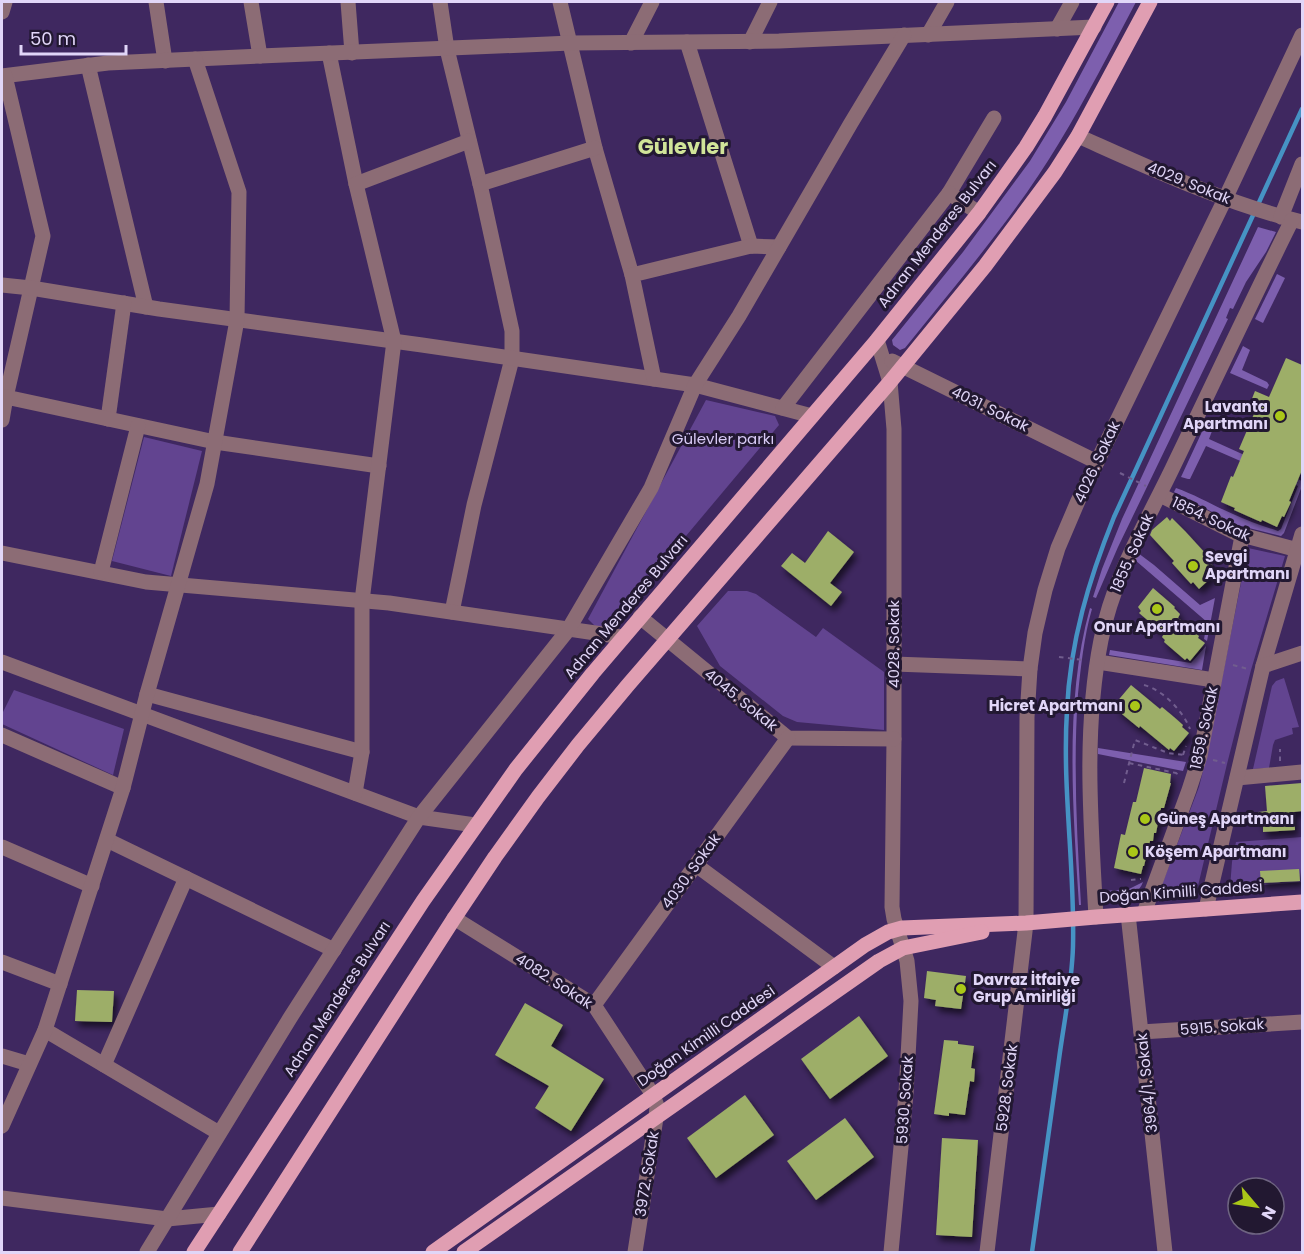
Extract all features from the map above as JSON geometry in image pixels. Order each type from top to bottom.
[{"type":"main road","name":"Adnan Menderes Bulvarı","points":[[194,1252],[416,911],[475,825],[593,672],[877,340],[979,213],[1045,116],[1107,2]]},
{"type":"main road","points":[[240,1252],[454,918],[538,796],[668,639],[903,367],[998,250],[1055,172],[1078,136],[1150,2]]},
{"type":"main road","name":"Doğan Kimilli Caddesi","points":[[433,1252],[877,937],[897,929],[921,927],[1026,923],[1302,902]]},
{"type":"main road","name":"Doğan Kimilli Caddesi","points":[[464,1252],[879,961],[903,948],[1026,923]]},
{"type":"street","points":[[2,12],[5,2]]},
{"type":"street","points":[[156,2],[165,60]]},
{"type":"street","points":[[251,2],[260,56]]},
{"type":"street","points":[[348,2],[352,52]]},
{"type":"street","points":[[440,2],[447,49],[480,184],[512,331],[512,359],[474,505],[452,612]]},
{"type":"street","points":[[560,2],[595,148],[632,275],[654,379]]},
{"type":"street","points":[[631,43],[652,2]]},
{"type":"street","points":[[750,42],[770,2]]},
{"type":"street","points":[[928,35],[947,2]]},
{"type":"street","points":[[1057,29],[1072,2]]},
{"type":"street","points":[[2,420],[43,236],[3,76],[108,63],[165,60],[571,44],[750,42],[1094,27]]},
{"type":"street","points":[[147,1252],[290,1018],[419,817],[568,630],[651,488],[695,385],[740,316],[904,35]]},
{"type":"street","name":"4026. Sokak","points":[[1026,923],[1027,717],[1030,669],[1035,633],[1051,569],[1066,529],[1097,462],[1302,36]]},
{"type":"street","points":[[687,42],[751,246]]},
{"type":"street","points":[[329,54],[356,184],[394,341],[362,601],[362,752],[355,794]]},
{"type":"street","points":[[2,1126],[45,1030],[123,788],[177,585],[207,484],[237,320],[239,192],[195,59]]},
{"type":"street","points":[[88,65],[146,307]]},
{"type":"street","points":[[783,408],[949,193],[994,118]]},
{"type":"street","name":"4029. Sokak","points":[[1078,136],[1225,199],[1287,218]]},
{"type":"street","points":[[356,184],[470,141]]},
{"type":"street","points":[[480,184],[595,148]]},
{"type":"street","name":"1855. Sokak","points":[[1096,916],[1089,783],[1090,732],[1104,624],[1118,582],[1136,540],[1160,495],[1287,218],[1302,164]]},
{"type":"street","points":[[949,193],[979,213]]},
{"type":"street","points":[[632,275],[751,246],[779,247]]},
{"type":"street","points":[[2,285],[695,385],[813,416]]},
{"type":"street","points":[[108,419],[124,303]]},
{"type":"street","name":"4028. Sokak","points":[[877,340],[890,382],[894,429],[894,739],[891,907],[903,948]]},
{"type":"street","name":"4031. Sokak","points":[[883,356],[1097,462]]},
{"type":"street","points":[[6,397],[214,442],[379,466]]},
{"type":"street","points":[[101,572],[138,426]]},
{"type":"street","name":"1854. Sokak","points":[[1160,495],[1242,536],[1298,550]]},
{"type":"street","points":[[1206,909],[1263,669],[1302,534]]},
{"type":"street","name":"1859. Sokak","points":[[1144,913],[1200,756],[1242,536]]},
{"type":"street","points":[[2,553],[146,582],[389,603],[623,637]]},
{"type":"street","name":"4045. Sokak","points":[[640,617],[788,738],[894,739]]},
{"type":"street","points":[[1263,669],[1302,653]]},
{"type":"street","points":[[1098,662],[1214,680]]},
{"type":"street","points":[[894,664],[1030,669]]},
{"type":"street","points":[[3,668],[142,714],[419,817],[475,825]]},
{"type":"street","points":[[147,694],[362,752]]},
{"type":"street","points":[[2,735],[123,788]]},
{"type":"street","name":"4030. Sokak","points":[[594,1005],[788,738]]},
{"type":"street","points":[[1238,773],[1302,772]]},
{"type":"street","points":[[107,840],[334,950]]},
{"type":"street","points":[[2,847],[92,886]]},
{"type":"street","points":[[696,865],[834,967]]},
{"type":"street","points":[[104,1065],[186,878]]},
{"type":"street","name":"3964/1. Sokak","points":[[1128,914],[1166,1252]]},
{"type":"street","name":"4082. Sokak","points":[[454,918],[594,1005],[653,1095]]},
{"type":"street","name":"5928. Sokak","points":[[987,1252],[1026,923]]},
{"type":"street","name":"5930. Sokak","points":[[891,1252],[910,1029],[909,978],[903,948]]},
{"type":"street","points":[[2,962],[60,984]]},
{"type":"street","name":"5915. Sokak","points":[[1141,1032],[1302,1022]]},
{"type":"street","points":[[45,1030],[219,1133]]},
{"type":"street","points":[[2,1056],[29,1064]]},
{"type":"street","name":"3972. Sokak","points":[[635,1252],[656,1118],[657,1106],[653,1095]]},
{"type":"street","points":[[2,1198],[167,1219],[219,1214]]},
{"type":"path","points":[[1120,473],[1147,486]]},
{"type":"path","points":[[1214,581],[1218,574],[1219,557]]},
{"type":"path","points":[[1059,657],[1081,660]]},
{"type":"path","points":[[1217,662],[1263,669]]},
{"type":"path","points":[[1141,684],[1161,693],[1186,719],[1190,732]]},
{"type":"path","points":[[1124,783],[1135,740],[1174,755],[1183,755],[1186,744]]},
{"type":"path","points":[[1200,756],[1238,773]]},
{"type":"path","points":[[1129,763],[1176,773],[1175,783]]},
{"type":"path","points":[[1131,880],[1142,878]]},
{"type":"green space","name":"Gülevler parkı","points":[[706,400],[775,416],[779,425],[608,629],[595,626],[588,619]]},
{"type":"green space","points":[[144,437],[202,451],[171,576],[112,561]]},
{"type":"green space","points":[[1248,548],[1285,556],[1251,670],[1197,890],[1159,892],[1199,787]]},
{"type":"green space","points":[[728,591],[747,591],[756,594],[816,637],[823,628],[884,672],[884,730],[797,722],[783,716],[720,666],[697,626]]},
{"type":"green space","points":[[1284,678],[1299,727],[1292,728],[1293,734],[1275,740],[1269,768],[1253,769],[1272,686],[1276,681]]},
{"type":"green space","points":[[14,690],[124,729],[113,775],[2,724],[2,714]]},
{"type":"green space","points":[[1302,837],[1302,882],[1230,888],[1236,842]]},
{"type":"shaded area","points":[[1119,2],[1136,2],[1059,143],[1024,196],[985,248],[905,348],[900,350],[893,345],[892,340],[963,252],[1030,161],[1066,102]]},
{"type":"shaded area","points":[[1258,227],[1276,232],[1246,282],[1233,309],[1230,308],[1226,318],[1228,319],[1118,547],[1096,598],[1093,597],[1122,519]]},
{"type":"shaded area","points":[[1277,274],[1285,278],[1263,323],[1255,319]]},
{"type":"shaded area","points":[[1243,346],[1250,350],[1242,370],[1267,382],[1269,385],[1267,389],[1230,373]]},
{"type":"shaded area","points":[[1207,421],[1214,423],[1209,439],[1302,481],[1281,536],[1237,525],[1174,492],[1176,488],[1250,521],[1278,531],[1281,529],[1298,486],[1206,446],[1190,479],[1181,477]]},
{"type":"shaded area","points":[[1138,553],[1200,605],[1215,598],[1207,641],[1204,639],[1207,622],[1135,560]]},
{"type":"shaded area","points":[[1090,608],[1092,609],[1083,651],[1078,694],[1076,747],[1081,905],[1079,905],[1073,794],[1074,717],[1076,680]]},
{"type":"shaded area","points":[[1206,646],[1202,670],[1109,655],[1110,650],[1191,663]]},
{"type":"shaded area","points":[[1098,748],[1186,762],[1183,771],[1098,754]]},
{"type":"shaded area","points":[[1143,882],[1140,888],[1131,895],[1103,898],[1105,891],[1129,889]]},
{"type":"building","points":[[1286,358],[1302,365],[1302,470],[1289,501],[1291,502],[1277,527],[1234,510],[1235,508],[1221,502],[1244,451],[1239,449],[1254,414],[1247,411],[1255,391],[1269,397]]},
{"type":"building","points":[[1167,517],[1170,521],[1172,518],[1185,531],[1206,554],[1204,556],[1215,568],[1213,570],[1216,573],[1199,589],[1193,582],[1191,584],[1150,535],[1152,530]]},
{"type":"building","points":[[828,531],[854,552],[830,583],[842,592],[831,606],[781,566],[792,553],[805,563]]},
{"type":"building","points":[[1153,588],[1175,607],[1180,614],[1178,618],[1205,643],[1190,661],[1187,658],[1185,660],[1164,642],[1162,637],[1164,634],[1139,613],[1141,611],[1138,607]]},
{"type":"building","points":[[1131,685],[1160,709],[1162,707],[1189,733],[1174,751],[1170,748],[1169,750],[1117,710],[1119,707],[1115,704]]},
{"type":"building","points":[[1144,768],[1171,774],[1171,783],[1141,874],[1114,868],[1121,834],[1125,835]]},
{"type":"building","points":[[1302,783],[1302,811],[1294,812],[1295,830],[1263,832],[1263,823],[1259,823],[1258,812],[1267,811],[1265,786]]},
{"type":"building","points":[[1299,869],[1300,881],[1261,883],[1260,871]]},
{"type":"building","points":[[927,971],[966,976],[961,1009],[935,1006],[936,1000],[924,998]]},
{"type":"building","points":[[77,990],[114,991],[112,1022],[75,1021]]},
{"type":"building","points":[[525,1003],[563,1025],[551,1046],[604,1079],[571,1131],[535,1108],[549,1086],[495,1055]]},
{"type":"building","points":[[859,1016],[888,1056],[830,1099],[801,1059]]},
{"type":"building","points":[[944,1040],[974,1046],[971,1068],[975,1069],[974,1082],[970,1081],[965,1115],[934,1114]]},
{"type":"building","points":[[745,1095],[774,1135],[716,1178],[687,1138]]},
{"type":"building","points":[[845,1118],[874,1157],[816,1200],[787,1161]]},
{"type":"building","points":[[942,1138],[978,1140],[972,1237],[936,1235]]},
{"type":"waterway","points":[[1032,1252],[1068,1003],[1072,960],[1073,916],[1066,740],[1072,660],[1082,611],[1114,517],[1302,109]]},
{"type":"place","name":"Lavanta Apartmanı","points":[[1280,416]]},
{"type":"place","name":"Sevgi Apartmanı","points":[[1193,566]]},
{"type":"place","name":"Onur Apartmanı","points":[[1157,609]]},
{"type":"place","name":"Hicret Apartmanı","points":[[1135,706]]},
{"type":"place","name":"Güneş Apartmanı","points":[[1145,819]]},
{"type":"place","name":"Köşem Apartmanı","points":[[1133,852]]},
{"type":"place","name":"Davraz İtfaiye Grup Amirliği","points":[[961,989]]},
{"type":"district","name":"Gülevler","points":[[683,147]]}]
